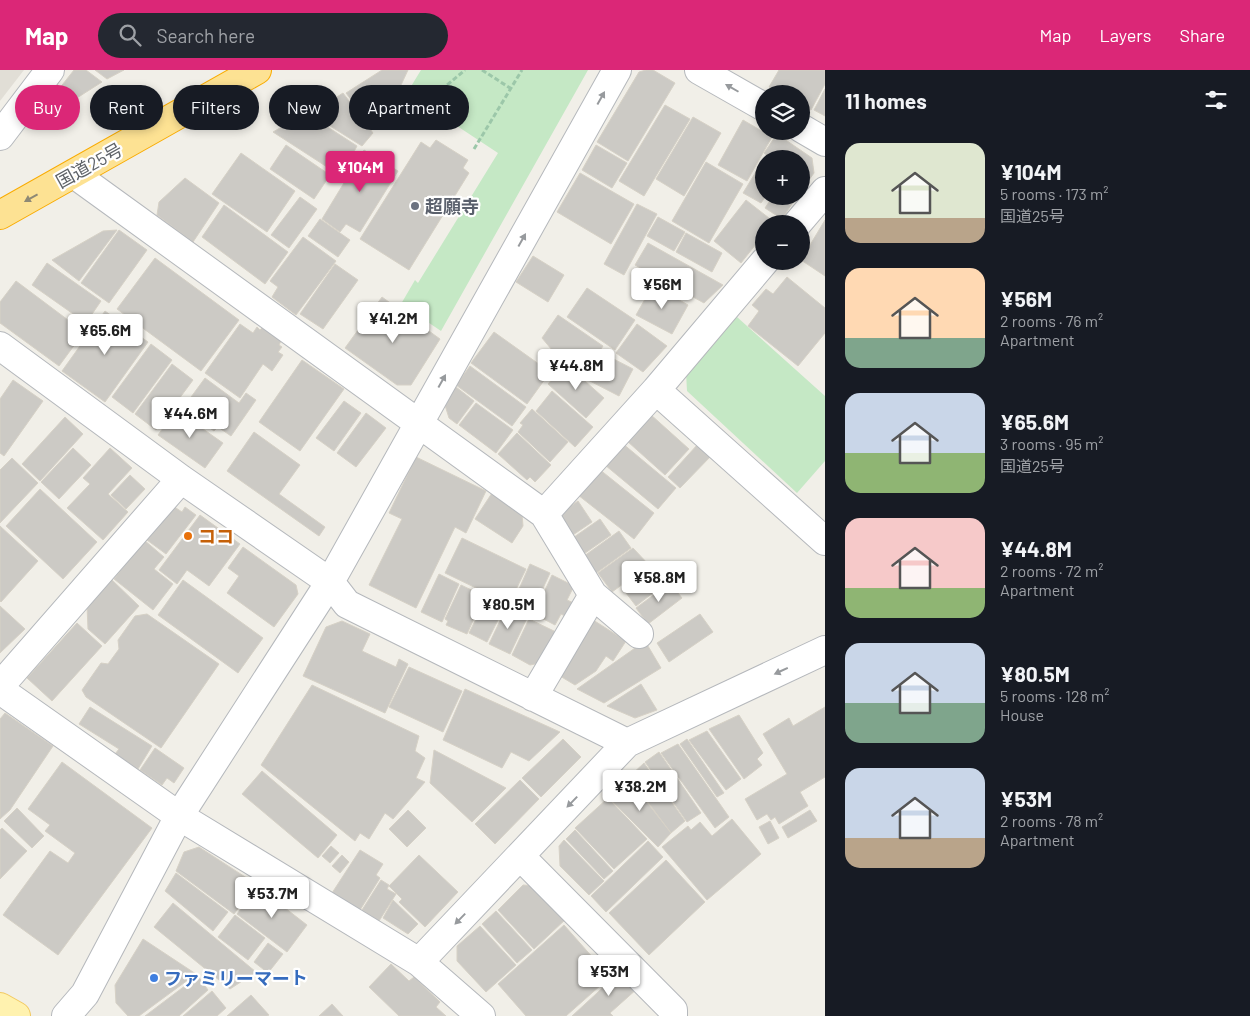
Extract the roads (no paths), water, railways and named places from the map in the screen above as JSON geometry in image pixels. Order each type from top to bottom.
[{"type":"highway","name":"国道25号","points":[[0,215],[256,70]]},
{"type":"main road","points":[[0,1007],[16,1016]]},
{"type":"street","points":[[0,136],[50,70]]},
{"type":"street","points":[[66,1016],[85,994],[179,816],[330,582],[617,70]]},
{"type":"street","points":[[700,70],[755,102]]},
{"type":"street","points":[[810,133],[825,142]]},
{"type":"street","points":[[74,174],[544,514],[593,595],[639,634]]},
{"type":"street","points":[[805,215],[825,191]]},
{"type":"street","points":[[544,514],[656,390],[758,270]]},
{"type":"street","points":[[0,346],[182,479],[330,582],[346,604],[628,743]]},
{"type":"street","points":[[656,390],[825,541]]},
{"type":"street","points":[[182,479],[0,688],[179,816],[419,962],[481,1016]]},
{"type":"street","points":[[534,697],[593,595]]},
{"type":"street","points":[[419,962],[628,743],[825,650]]},
{"type":"street","points":[[520,856],[673,1010],[673,1016]]},
{"type":"place","name":"超願寺","points":[[415,206]]},
{"type":"place","name":"ココ","points":[[188,536]]},
{"type":"place","name":"ファミリーマート","points":[[154,978]]}]
